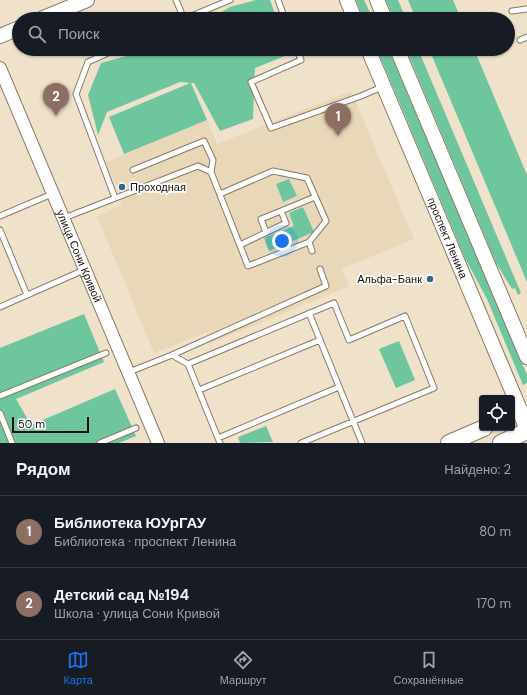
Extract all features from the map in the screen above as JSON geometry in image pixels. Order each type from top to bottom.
[{"type":"main road","points":[[58,12],[86,0]]},
{"type":"main road","points":[[347,0],[352,12]]},
{"type":"main road","points":[[377,0],[382,12]]},
{"type":"main road","points":[[0,36],[12,31]]},
{"type":"main road","name":"проспект Ленина","points":[[371,56],[527,428]]},
{"type":"main road","points":[[400,56],[527,357]]},
{"type":"main road","points":[[449,443],[479,430]]},
{"type":"main road","points":[[501,443],[527,431]]},
{"type":"street","name":"улица Сони Кривой","points":[[0,68],[158,443]]},
{"type":"lane","points":[[176,0],[181,12]]},
{"type":"lane","points":[[201,12],[230,0]]},
{"type":"lane","points":[[278,0],[282,12]]},
{"type":"lane","points":[[512,12],[527,9]]},
{"type":"lane","points":[[520,40],[527,37]]},
{"type":"lane","points":[[101,56],[88,62],[76,94],[115,198]]},
{"type":"lane","points":[[300,56],[301,60],[251,82],[271,128],[361,96],[383,86]]},
{"type":"lane","points":[[132,170],[204,141],[213,160],[211,172],[248,266],[309,242],[326,221],[307,178],[273,171],[220,194]]},
{"type":"lane","points":[[63,218],[198,166],[211,172]]},
{"type":"lane","points":[[0,216],[53,194]]},
{"type":"lane","points":[[266,232],[261,219],[315,197]]},
{"type":"lane","points":[[240,245],[286,223],[281,211]]},
{"type":"lane","points":[[0,230],[27,295]]},
{"type":"lane","points":[[309,242],[312,251]]},
{"type":"lane","points":[[129,372],[172,355],[326,286],[320,269]]},
{"type":"lane","points":[[0,307],[84,270]]},
{"type":"lane","points":[[188,364],[334,303],[349,340],[405,316],[434,388],[301,443]]},
{"type":"lane","points":[[309,313],[362,443]]},
{"type":"lane","points":[[199,390],[320,340]]},
{"type":"lane","points":[[0,396],[106,353]]},
{"type":"lane","points":[[172,355],[188,364],[219,441],[339,387]]},
{"type":"lane","points":[[0,413],[12,443]]},
{"type":"lane","points":[[100,443],[136,428]]},
{"type":"shaded area","points":[[351,91],[414,239],[341,269],[349,286],[212,343],[207,332],[154,353],[97,216],[122,205],[120,195],[106,162],[207,120],[217,144]]},
{"type":"green space","points":[[256,0],[270,0],[274,12],[221,12],[230,7]]},
{"type":"green space","points":[[356,0],[364,0],[370,12],[361,12]]},
{"type":"green space","points":[[386,0],[398,0],[403,12],[391,12]]},
{"type":"green space","points":[[408,0],[453,0],[458,12],[413,12]]},
{"type":"green space","points":[[126,56],[285,56],[255,68],[253,119],[220,131],[194,83],[191,83],[207,120],[124,154],[109,117],[190,83],[180,82],[107,112],[98,135],[88,95],[101,63]]},
{"type":"green space","points":[[380,56],[392,56],[527,375],[527,383],[523,385],[487,299],[465,258]]},
{"type":"green space","points":[[409,56],[421,56],[521,293],[518,295],[515,288],[512,289],[496,263]]},
{"type":"green space","points":[[432,56],[477,56],[527,175],[527,282]]},
{"type":"green space","points":[[289,179],[297,196],[283,202],[276,184]]},
{"type":"green space","points":[[303,207],[314,232],[269,251],[264,238],[294,226],[289,213]]},
{"type":"green space","points":[[84,314],[104,362],[16,399],[31,425],[115,389],[136,436],[119,443],[0,443],[0,348]]},
{"type":"green space","points":[[399,341],[415,380],[396,388],[379,349]]},
{"type":"green space","points":[[266,426],[273,442],[240,443],[238,437]]},
{"type":"place","name":"Детский сад №194","points":[[56,116]]},
{"type":"place","name":"Библиотека ЮУрГАУ","points":[[338,136]]},
{"type":"place","name":"Проходная","points":[[122,187]]},
{"type":"place","name":"Альфа-Банк","points":[[430,279]]}]
